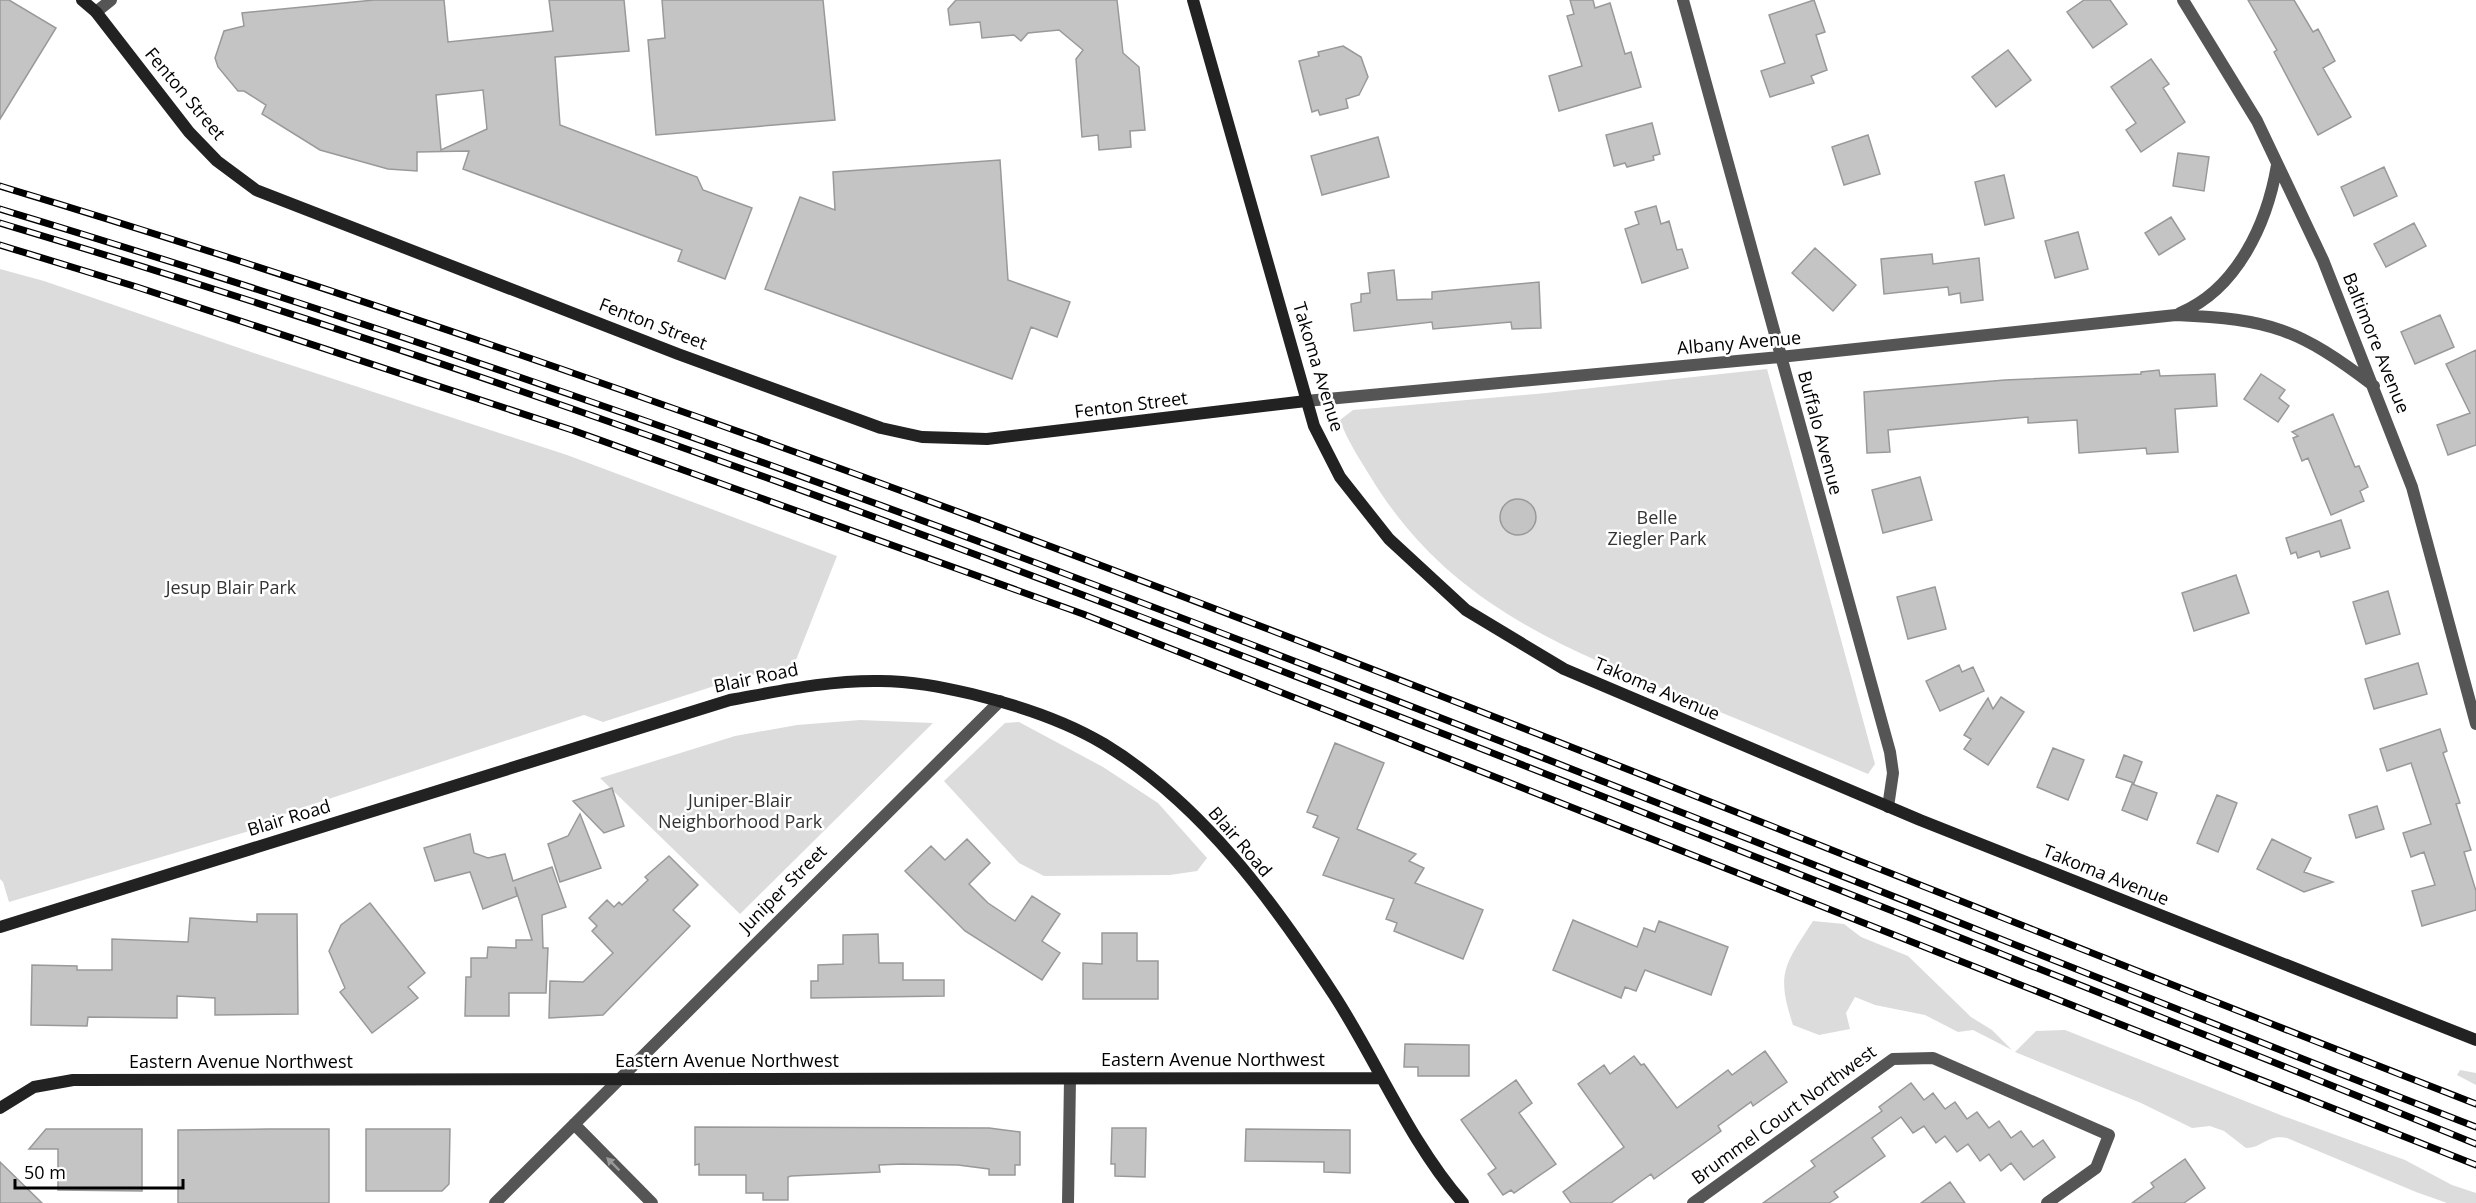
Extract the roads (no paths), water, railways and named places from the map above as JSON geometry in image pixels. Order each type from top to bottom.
[{"type":"street","name":"Fenton Street","points":[[82,0],[96,12],[189,132],[217,161],[256,190],[678,354],[881,428],[922,437],[987,439],[1306,401]]},
{"type":"street","points":[[96,12],[111,0]]},
{"type":"street","name":"Takoma Avenue","points":[[1193,0],[1314,426],[1340,477],[1389,539],[1466,610],[1563,669],[1888,807],[2476,1040]]},
{"type":"street","name":"Buffalo Avenue","points":[[1683,0],[1890,753],[1893,773],[1888,807]]},
{"type":"street","name":"Baltimore Avenue","points":[[2186,2],[2257,122],[2323,260],[2374,386],[2415,497],[2476,724]]},
{"type":"street","name":"Albany Avenue","points":[[2176,315],[2198,306],[2220,288],[2239,264],[2269,203],[2277,165]]},
{"type":"street","name":"Albany Avenue","points":[[1306,401],[1780,357],[2176,315],[2224,317],[2275,327],[2328,351],[2374,386]]},
{"type":"street","name":"Blair Road","points":[[0,927],[730,700],[809,685],[880,681],[927,684],[1000,701],[1043,715],[1103,743],[1152,777],[1194,816],[1255,885],[1294,938],[1335,997],[1380,1078],[1442,1176],[1463,1203]]},
{"type":"street","name":"Juniper Street","points":[[495,1203],[1000,701]]},
{"type":"street","name":"Brummel Court Northwest","points":[[1693,1203],[1893,1059],[1933,1058],[2109,1135],[2096,1168],[2047,1203]]},
{"type":"street","name":"Eastern Avenue Northwest","points":[[0,1108],[34,1087],[73,1080],[1380,1078]]},
{"type":"street","points":[[1068,1203],[1070,1079]]},
{"type":"street","points":[[574,1124],[652,1203]]},
{"type":"railway","points":[[0,186],[315,286],[628,392],[938,504],[1555,741],[2476,1104]]},
{"type":"railway","points":[[0,209],[315,308],[628,414],[938,526],[1555,762],[2476,1127]]},
{"type":"railway","points":[[0,223],[208,287],[415,355],[825,499],[1029,574],[1435,730],[2162,1017],[2476,1144]]},
{"type":"railway","points":[[0,245],[137,287],[572,430],[1083,614],[2476,1165]]},
{"type":"park label","name":"Belle Ziegler Park","points":[[1657,528]]},
{"type":"park label","name":"Jesup Blair Park","points":[[231,588]]},
{"type":"park label","name":"Juniper-Blair Neighborhood Park","points":[[740,811]]}]
